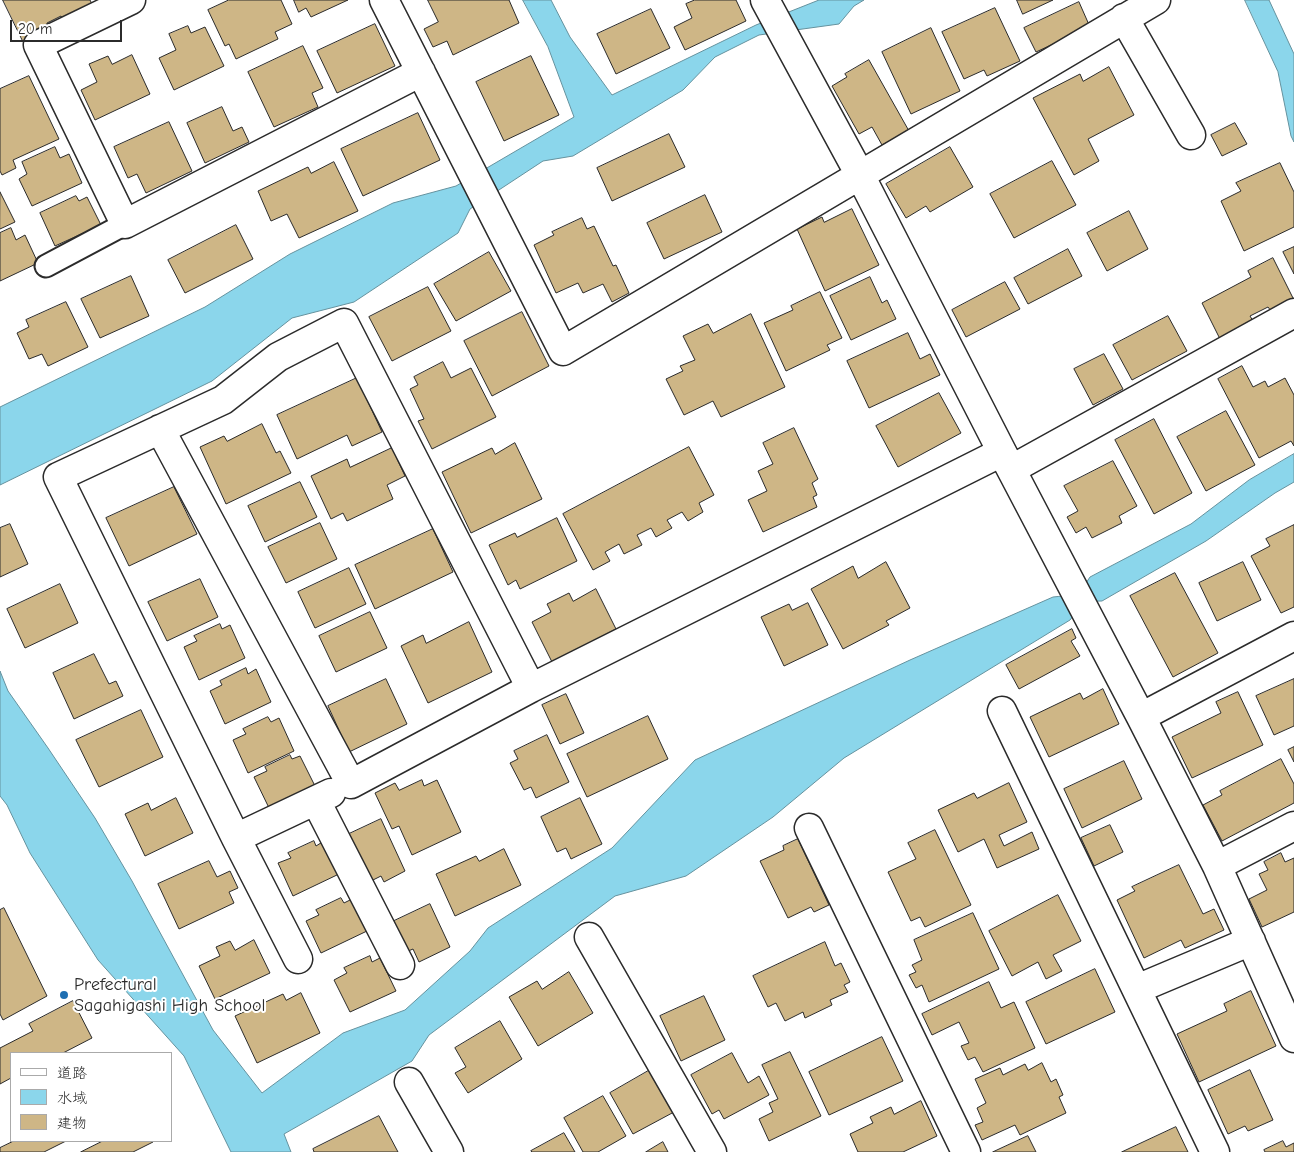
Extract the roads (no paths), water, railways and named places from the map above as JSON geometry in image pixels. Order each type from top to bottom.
[{"type":"street","points":[[131,0],[38,45],[125,224],[420,72]]},
{"type":"street","points":[[384,0],[563,351],[1156,0]]},
{"type":"street","points":[[768,5],[860,175],[1141,717],[1217,866],[1292,1030]]},
{"type":"street","points":[[1124,18],[1191,135]]},
{"type":"street","points":[[236,838],[351,784],[531,688],[1007,460],[1294,314]]},
{"type":"street","points":[[298,959],[236,838],[58,477],[223,400],[278,356],[344,323],[531,688]]},
{"type":"street","points":[[160,429],[351,784]]},
{"type":"street","points":[[1141,717],[1294,636]]},
{"type":"street","points":[[1002,711],[1215,1152]]},
{"type":"street","points":[[316,801],[400,965]]},
{"type":"street","points":[[1217,866],[1294,826]]},
{"type":"street","points":[[809,828],[966,1152]]},
{"type":"street","points":[[589,938],[712,1152]]},
{"type":"street","points":[[1137,989],[1251,941]]},
{"type":"street","points":[[409,1082],[449,1152]]},
{"type":"lane","points":[[46,266],[125,224]]},
{"type":"water","points":[[523,0],[551,0],[570,37],[612,95],[756,25],[819,0],[864,0],[854,6],[839,24],[759,35],[715,57],[683,90],[573,156],[543,161],[470,209],[458,233],[354,302],[292,318],[212,381],[0,485],[0,407],[205,307],[290,254],[393,203],[456,186],[574,117],[548,47]]},
{"type":"water","points":[[1245,0],[1269,0],[1294,54],[1294,142],[1291,136],[1278,72]]},
{"type":"water","points":[[1294,454],[1294,482],[1206,541],[1102,601],[1084,606],[1070,620],[844,758],[773,817],[686,876],[615,896],[429,1035],[412,1061],[284,1134],[291,1152],[231,1152],[184,1056],[98,960],[30,853],[7,805],[0,796],[0,671],[8,691],[95,818],[132,881],[213,1030],[262,1093],[343,1033],[405,1010],[470,951],[488,928],[612,848],[695,760],[910,660],[1053,597],[1075,592],[1090,577],[1191,524],[1249,480]]},
{"type":"place","name":"Prefectural Sagahigashi High School","points":[[64,995]]}]
